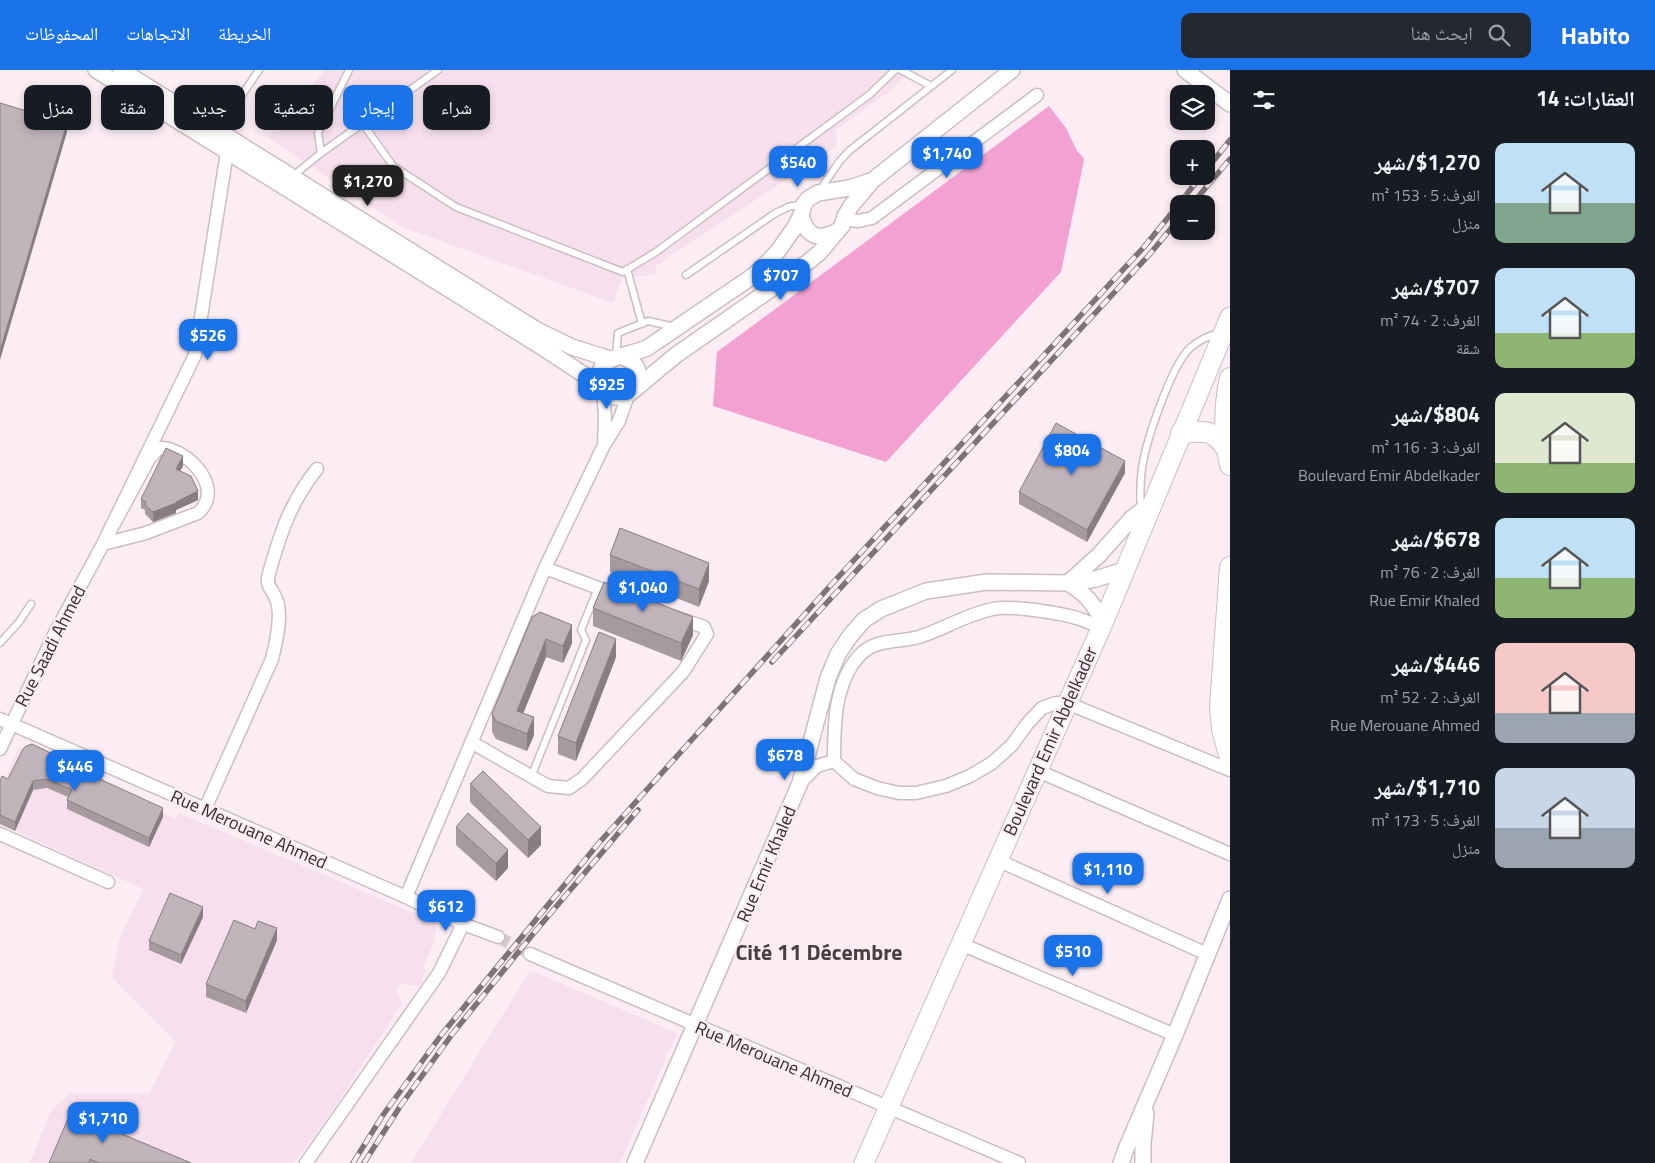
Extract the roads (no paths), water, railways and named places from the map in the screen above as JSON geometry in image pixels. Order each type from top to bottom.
[{"type":"highway","points":[[1228,458],[1227,393],[1230,378]]},
{"type":"highway","points":[[1181,433],[1202,432],[1212,434],[1220,439],[1228,458]]},
{"type":"highway","points":[[1230,567],[1220,707],[1222,730],[1230,758]]},
{"type":"main road","name":"Boulevard Emir Abdelkader","points":[[864,1163],[1102,626],[1148,506],[1227,325]]},
{"type":"street","points":[[96,70],[545,349],[614,397],[622,397],[632,391],[697,340],[797,271],[819,253],[858,197],[873,180],[1012,70]]},
{"type":"street","points":[[121,70],[174,103]]},
{"type":"street","points":[[1185,70],[1230,104]]},
{"type":"street","points":[[842,222],[872,218],[1036,95]]},
{"type":"street","points":[[218,130],[537,330],[572,347],[634,363],[639,374],[618,421],[604,445],[545,568],[406,897]]},
{"type":"street","points":[[102,544],[196,355],[228,152]]},
{"type":"street","points":[[604,445],[605,417],[602,387],[599,378],[600,370],[604,364],[616,357],[647,348],[760,270],[778,251],[808,199],[822,193],[873,180]]},
{"type":"street","points":[[803,210],[803,224],[807,230],[814,235],[830,236],[842,222],[844,210],[837,198],[822,193]]},
{"type":"street","name":"Rue Saadi Ahmed","points":[[0,749],[6,721],[55,633],[102,544],[149,459],[158,449],[169,448],[178,452],[198,468],[206,482],[208,495],[203,508],[198,513],[146,533],[102,544]]},
{"type":"street","points":[[205,809],[272,659],[276,640],[278,610],[277,600],[268,588],[268,577],[290,508],[316,469]]},
{"type":"street","points":[[1102,626],[1099,614],[1086,595],[1068,583],[1148,506]]},
{"type":"street","points":[[545,568],[633,601]]},
{"type":"street","name":"Rue Emir Khaled","points":[[635,1163],[800,783],[828,678],[838,654],[864,620],[881,609],[926,591],[987,582],[1068,583],[1124,570]]},
{"type":"street","points":[[1102,626],[1079,618],[1019,609],[995,608],[970,615],[917,637],[872,645],[859,656],[841,691],[834,729],[834,761],[854,779],[877,788],[899,793],[916,793],[946,786],[970,776],[992,763],[1012,745],[1027,724],[1042,708],[1056,703],[1067,703],[1230,770]]},
{"type":"street","points":[[471,742],[548,786],[568,788],[582,779],[683,672],[707,634],[704,627],[667,614]]},
{"type":"street","name":"Rue Merouane Ahmed","points":[[6,721],[498,938]]},
{"type":"street","points":[[800,783],[817,766],[834,761]]},
{"type":"street","points":[[1038,771],[1230,854]]},
{"type":"street","points":[[0,834],[108,882]]},
{"type":"street","points":[[997,860],[1208,954]]},
{"type":"street","points":[[1121,1163],[1230,899]]},
{"type":"street","points":[[306,1163],[438,973],[463,924]]},
{"type":"street","points":[[961,944],[1175,1035]]},
{"type":"street","name":"Rue Merouane Ahmed","points":[[530,954],[1018,1163]]},
{"type":"street","points":[[1143,1163],[1143,1143],[1149,1094]]},
{"type":"street","points":[[1126,1163],[1137,1163]]},
{"type":"lane","points":[[245,90],[259,70]]},
{"type":"lane","points":[[321,153],[318,133],[348,70]]},
{"type":"lane","points":[[413,88],[438,70]]},
{"type":"lane","points":[[367,130],[393,166],[456,207],[623,272],[656,252],[861,101],[895,70]]},
{"type":"lane","points":[[901,70],[931,86]]},
{"type":"lane","points":[[822,193],[839,162],[849,151],[952,70]]},
{"type":"lane","points":[[292,177],[321,153],[354,130]]},
{"type":"lane","points":[[686,275],[774,214],[788,207],[803,210]]},
{"type":"lane","points":[[627,269],[642,324]]},
{"type":"lane","points":[[616,357],[618,333],[648,321],[678,328]]},
{"type":"lane","points":[[1148,506],[1141,481],[1145,452],[1178,364],[1189,348],[1227,325]]},
{"type":"lane","points":[[531,776],[586,640],[581,630],[598,588]]},
{"type":"lane","points":[[0,643],[19,622],[31,604]]},
{"type":"tunnel","points":[[498,937],[530,954]]},
{"type":"railway","points":[[1215,159],[1230,140]]},
{"type":"railway","points":[[1200,195],[1230,159]]},
{"type":"railway","points":[[1186,195],[1194,185]]},
{"type":"railway","points":[[353,1163],[383,1115],[442,1034],[598,844],[830,586],[1144,247],[1170,215]]},
{"type":"railway","points":[[772,662],[1149,255],[1170,230]]},
{"type":"railway","points":[[364,1163],[401,1105],[453,1033],[533,934],[638,810]]},
{"type":"district","name":"Cité 11 Décembre","points":[[819,952]]}]
